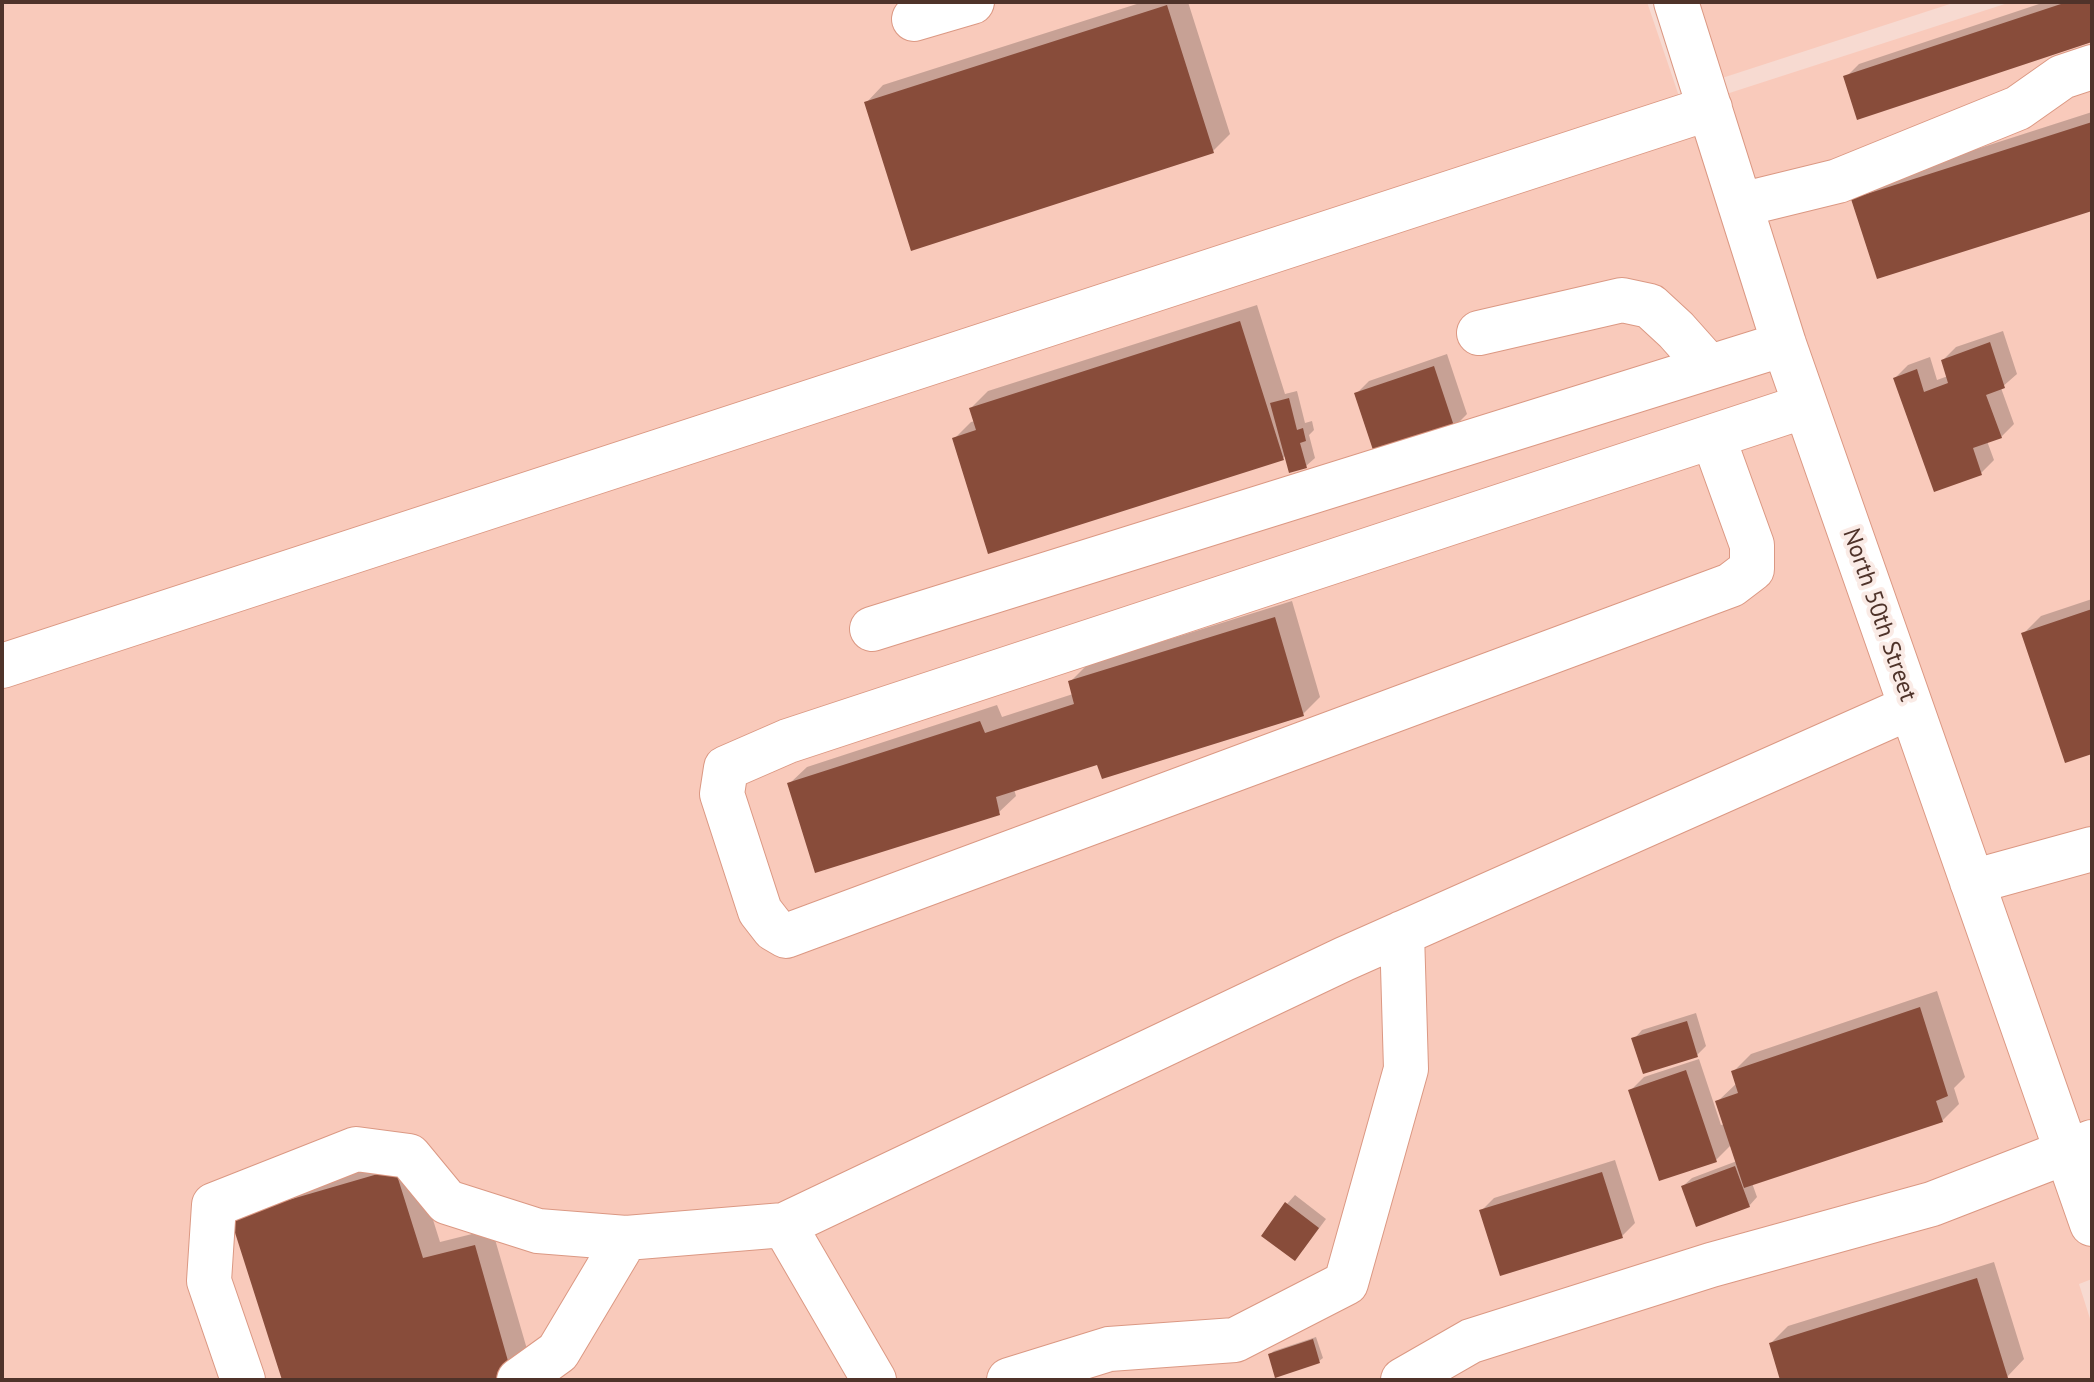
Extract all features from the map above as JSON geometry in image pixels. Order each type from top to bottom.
[{"type":"street","points":[[914,19],[972,2]]},
{"type":"street","name":"North 50th Street","points":[[1676,2],[1784,344],[1972,882],[2080,1147],[2092,1224]]},
{"type":"street","points":[[1740,205],[1838,181],[2018,108],[2062,77],[2092,67]]},
{"type":"street","points":[[2,666],[1710,108]]},
{"type":"street","points":[[1479,333],[1622,300],[1650,306],[1709,367]]},
{"type":"street","points":[[872,629],[1784,344]]},
{"type":"street","points":[[1713,437],[1752,545],[1752,569],[1731,585],[786,936],[774,929],[760,911],[722,794],[726,768],[788,741],[1805,406]]},
{"type":"street","points":[[243,1380],[209,1281],[214,1205],[356,1149],[409,1156],[447,1202],[538,1231],[626,1238],[784,1225],[1402,933],[1911,707]]},
{"type":"street","points":[[1972,882],[2092,849]]},
{"type":"street","points":[[1009,1380],[1109,1349],[1235,1340],[1346,1283],[1406,1069],[1402,933]]},
{"type":"street","points":[[1403,1380],[1471,1341],[1711,1265],[1932,1204],[2080,1147]]},
{"type":"street","points":[[784,1225],[874,1380]]},
{"type":"street","points":[[519,1380],[558,1352],[626,1238]]},
{"type":"shaded area","points":[[2,2],[1647,2],[1683,108],[2011,2],[2092,2],[2092,1279],[2079,1284],[2092,1325],[2092,1380],[2,1380]]},
{"type":"shaded area","points":[[1695,2],[1956,2],[1719,79]]},
{"type":"building","points":[[2067,2],[2092,2],[2092,42],[1857,120],[1843,76]]},
{"type":"building","points":[[1167,5],[1214,153],[911,251],[864,102]]},
{"type":"building","points":[[2092,122],[2092,211],[1877,279],[1851,199]]},
{"type":"building","points":[[1240,321],[1284,460],[988,554],[952,438],[976,430],[969,408]]},
{"type":"building","points":[[1990,342],[2005,388],[1986,395],[2002,438],[1973,448],[1982,475],[1934,492],[1893,378],[1917,369],[1924,392],[1948,383],[1941,360]]},
{"type":"building","points":[[1434,366],[1455,429],[1375,456],[1354,393]]},
{"type":"building","points":[[1289,398],[1297,430],[1303,428],[1306,441],[1300,443],[1307,468],[1289,473],[1270,403]]},
{"type":"building","points":[[2092,609],[2092,754],[2065,763],[2021,633]]},
{"type":"building","points":[[1275,617],[1304,716],[1102,779],[1097,765],[996,797],[1000,815],[815,873],[787,783],[980,721],[985,733],[1074,704],[1068,681]]},
{"type":"building","points":[[1920,1007],[1948,1096],[1936,1101],[1943,1122],[1744,1188],[1715,1101],[1738,1093],[1731,1071]]},
{"type":"building","points":[[1687,1021],[1698,1057],[1643,1074],[1631,1038]]},
{"type":"building","points":[[1686,1070],[1717,1162],[1659,1181],[1628,1090]]},
{"type":"building","points":[[1735,1166],[1750,1207],[1696,1227],[1681,1186]]},
{"type":"building","points":[[395,1169],[423,1258],[475,1245],[512,1375],[494,1380],[282,1380],[230,1217]]},
{"type":"building","points":[[1602,1172],[1623,1238],[1500,1276],[1479,1210]]},
{"type":"building","points":[[1285,1202],[1319,1228],[1295,1261],[1261,1236]]},
{"type":"building","points":[[1977,1278],[2008,1378],[1780,1380],[1769,1343]]},
{"type":"building","points":[[1313,1339],[1320,1363],[1275,1378],[1268,1354]]}]
